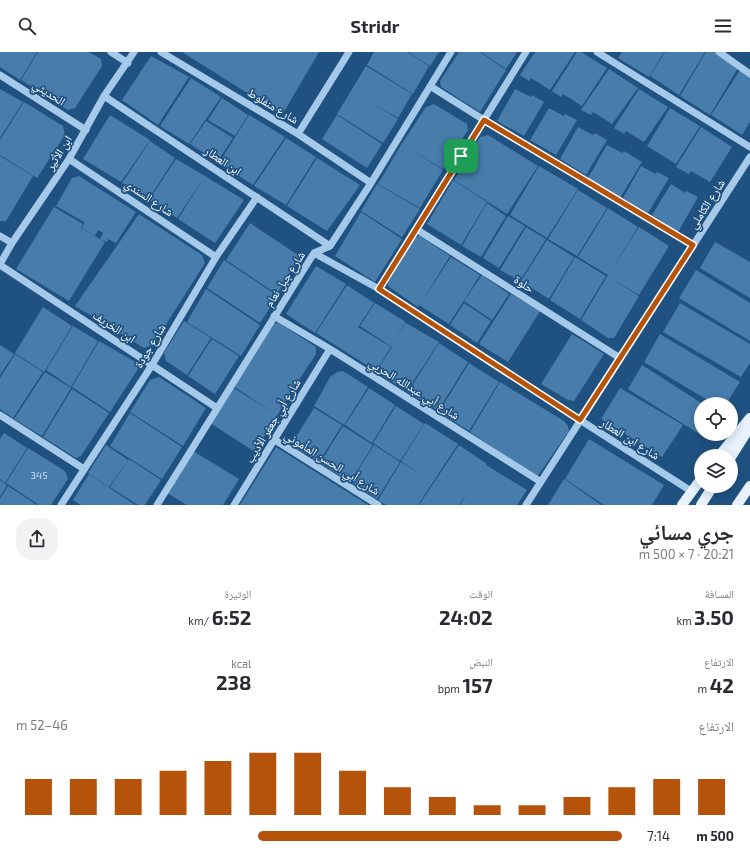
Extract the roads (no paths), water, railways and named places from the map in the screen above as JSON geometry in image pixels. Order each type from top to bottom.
[{"type":"main road","points":[[725,449],[750,418]]},
{"type":"main road","points":[[736,449],[750,427]]},
{"type":"main road","points":[[737,505],[750,486]]},
{"type":"main road","points":[[682,505],[694,487]]},
{"type":"main road","points":[[701,505],[709,493]]},
{"type":"street","points":[[111,52],[128,63]]},
{"type":"street","name":"ابن الأثير","points":[[0,265],[12,244],[69,159],[104,96],[128,63],[134,52]]},
{"type":"street","name":"شارع منفلوط","points":[[161,52],[298,134],[371,182]]},
{"type":"street","points":[[298,134],[349,52]]},
{"type":"street","points":[[330,246],[451,52]]},
{"type":"street","points":[[379,289],[526,52]]},
{"type":"street","points":[[597,52],[750,147]]},
{"type":"street","points":[[718,52],[750,74]]},
{"type":"street","name":"الحديثي","points":[[0,74],[86,130]]},
{"type":"street","points":[[430,86],[693,245]]},
{"type":"street","name":"ابن العطار","points":[[104,96],[330,246]]},
{"type":"street","name":"شارع الكاملي","points":[[526,505],[750,157]]},
{"type":"street","name":"شارع السندي","points":[[69,159],[216,256]]},
{"type":"street","name":"شارع جودة","points":[[61,505],[152,365],[216,256],[257,197]]},
{"type":"street","name":"حلوة","points":[[416,229],[620,358]]},
{"type":"street","points":[[0,236],[12,244]]},
{"type":"street","name":"شارع جبل نعام","points":[[158,503],[314,254],[330,246]]},
{"type":"street","name":"شارع ابن العطار","points":[[314,254],[379,289],[691,491]]},
{"type":"street","name":"ابن الخريف","points":[[0,265],[217,408]]},
{"type":"street","name":"شارع أبي عبدالله الحربي","points":[[274,316],[330,349],[541,482]]},
{"type":"street","name":"شارع أبي جعفر الأديب","points":[[234,505],[330,349]]},
{"type":"street","points":[[0,415],[84,469]]},
{"type":"street","name":"شارع أبي الحسن المأموني","points":[[275,440],[378,505]]},
{"type":"street","points":[[158,503],[167,505]]}]
